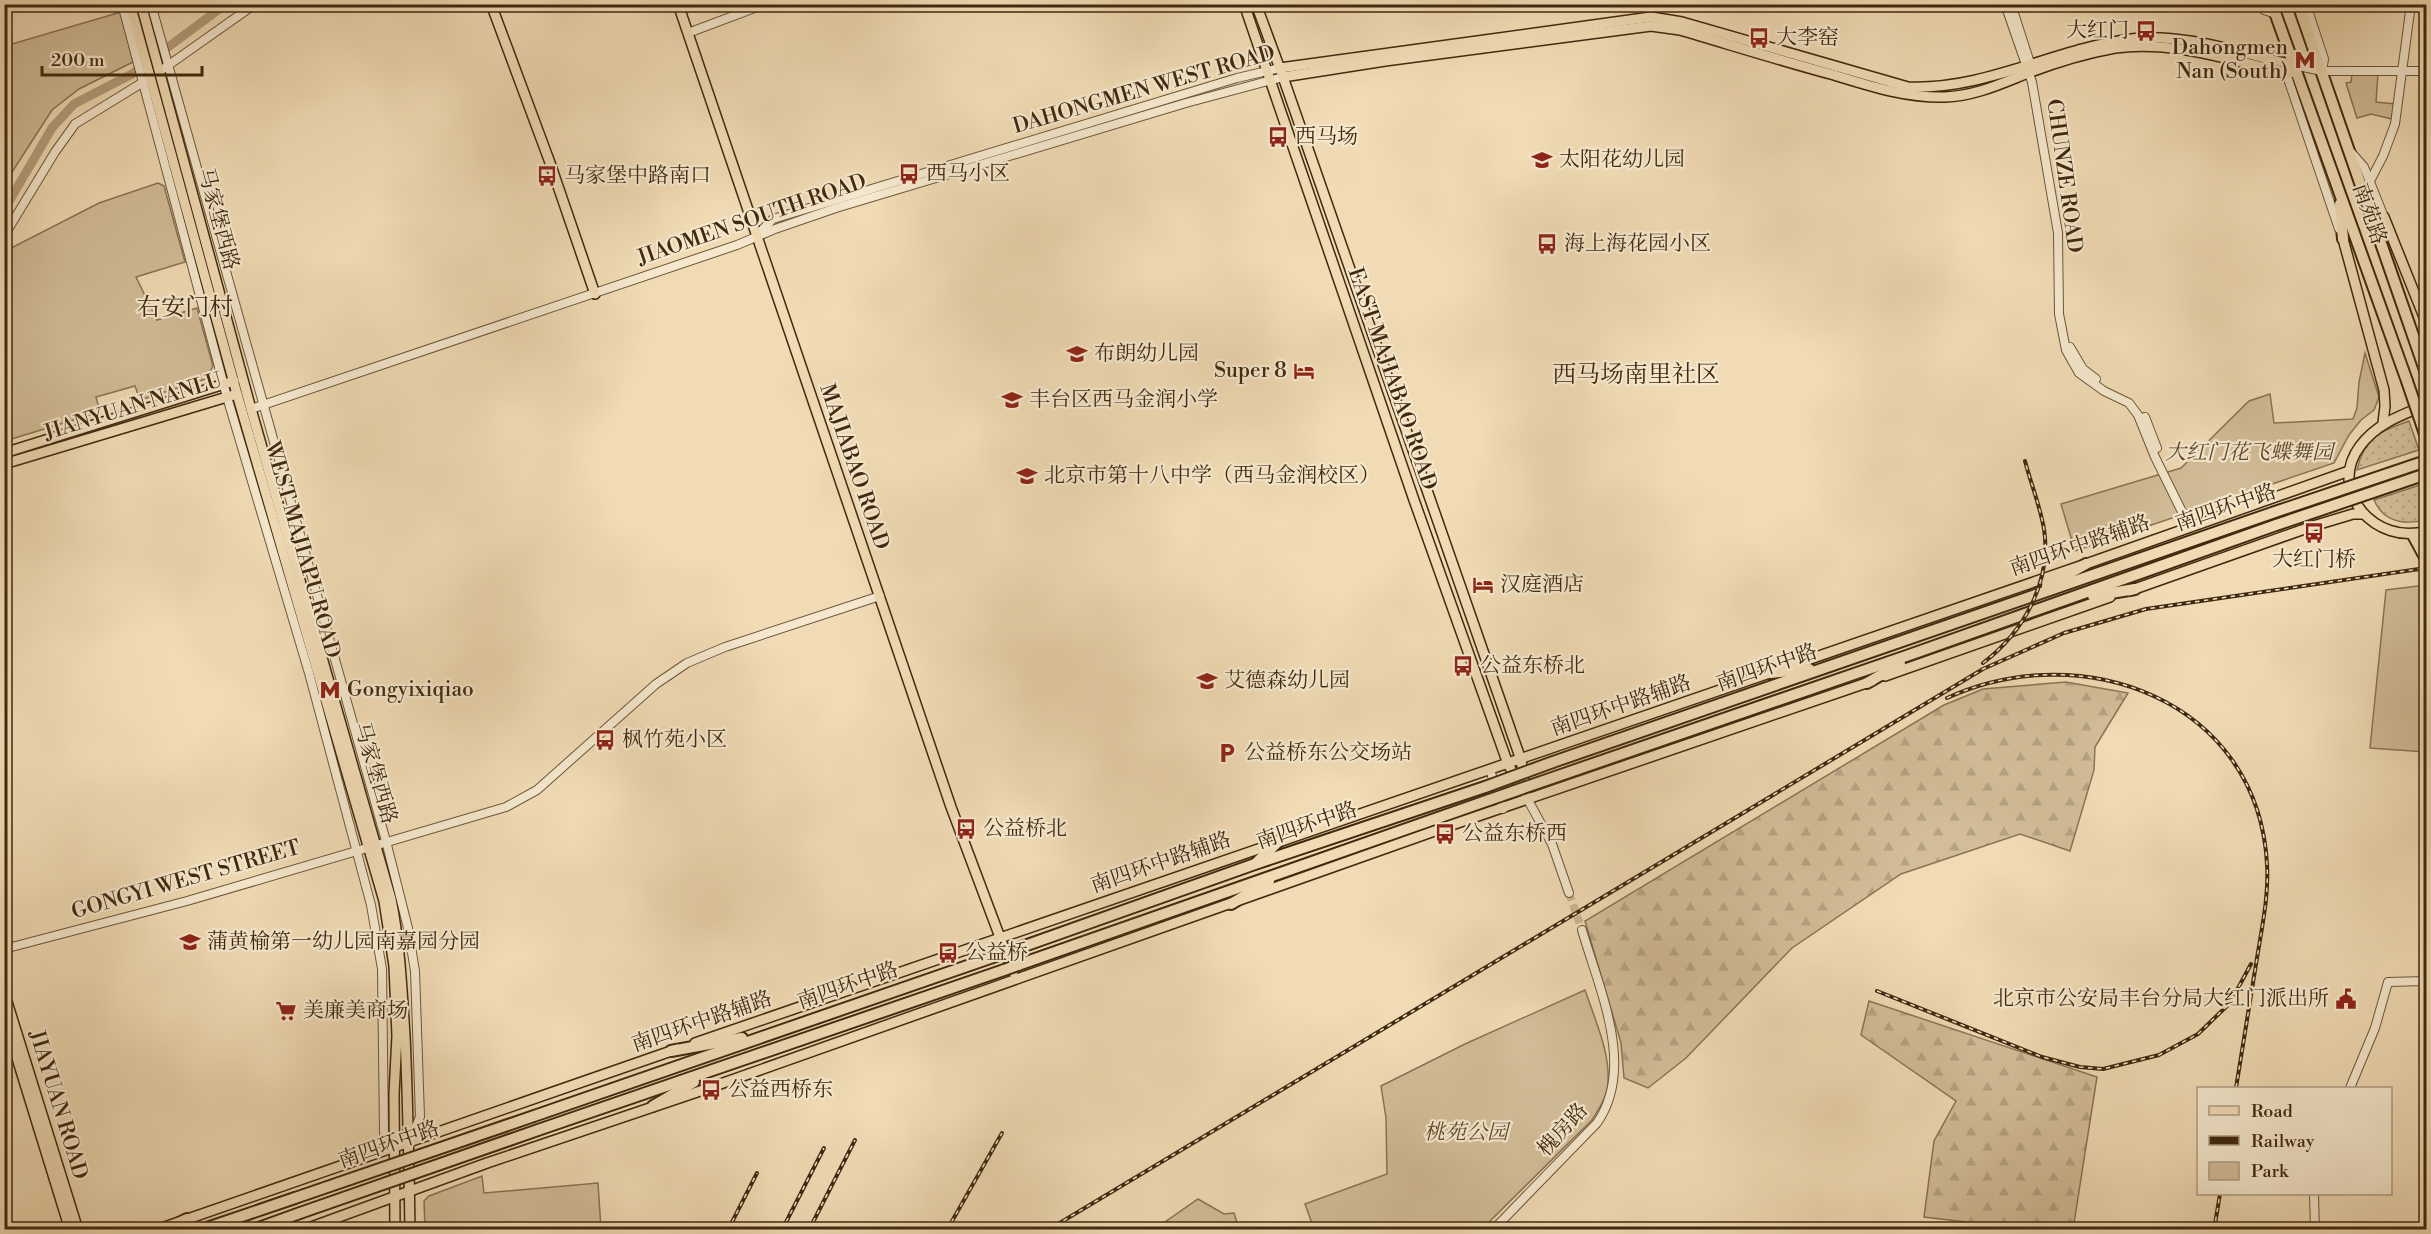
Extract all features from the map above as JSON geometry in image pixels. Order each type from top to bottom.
[{"type":"highway","name":"南苑路","points":[[2298,4],[2427,373]]},
{"type":"highway","name":"南苑路","points":[[2274,9],[2292,70],[2339,189],[2427,437]]},
{"type":"highway","points":[[2339,189],[2343,239]]},
{"type":"highway","name":"南四环中路","points":[[201,1230],[2427,461]]},
{"type":"highway","name":"南四环中路","points":[[253,1230],[2427,474]]},
{"type":"highway","points":[[2413,535],[2427,559]]},
{"type":"highway","points":[[2021,600],[2086,564]]},
{"type":"highway","points":[[2052,604],[2070,603],[2097,595],[2134,589]]},
{"type":"highway","points":[[1867,683],[1892,667],[1941,650],[1963,636]]},
{"type":"highway","points":[[1771,673],[1827,668]]},
{"type":"highway","points":[[1255,864],[1279,841]]},
{"type":"highway","points":[[1231,904],[1288,870]]},
{"type":"highway","points":[[671,1051],[775,1032]]},
{"type":"highway","points":[[653,1106],[716,1070]]},
{"type":"highway","points":[[165,1230],[187,1219]]},
{"type":"main road","name":"WEST MAJIAPU ROAD","points":[[130,4],[148,48],[237,394],[377,844],[394,966],[395,1230]]},
{"type":"main road","points":[[141,4],[148,48]]},
{"type":"main road","points":[[491,4],[549,160],[595,294]]},
{"type":"main road","name":"MAJIABAO ROAD","points":[[678,4],[951,807],[1016,980]]},
{"type":"main road","name":"EAST MAJIABAO ROAD","points":[[1244,4],[1414,500],[1508,764],[1528,800]]},
{"type":"main road","points":[[1256,4],[1282,72],[1431,507],[1521,759],[1528,800]]},
{"type":"main road","name":"DAHONGMEN WEST ROAD","points":[[1282,72],[1651,17],[1682,22],[1908,87],[1946,87],[1970,83],[2029,69],[2109,42],[2152,37],[2200,44],[2292,70]]},
{"type":"main road","name":"DAHONGMEN WEST ROAD","points":[[1282,72],[1385,61],[1651,26],[1680,30],[1906,95],[1935,97],[1976,95],[2029,69]]},
{"type":"main road","name":"马家堡西路","points":[[154,72],[377,844],[398,932],[410,1230]]},
{"type":"main road","points":[[2384,217],[2427,322]]},
{"type":"main road","points":[[2343,239],[2384,390],[2383,423]]},
{"type":"main road","name":"JIANYUAN NANLU","points":[[4,453],[234,381]]},
{"type":"main road","name":"JIANYUAN NANLU","points":[[4,464],[237,394]]},
{"type":"main road","points":[[2427,405],[2383,423],[2360,446],[2349,471],[2349,484],[2355,502],[2363,513],[2380,526],[2399,534],[2413,535],[2427,531]]},
{"type":"main road","name":"南四环中路辅路","points":[[156,1230],[2086,564],[2349,471]]},
{"type":"main road","points":[[303,1230],[487,1162],[1016,980],[1443,828],[1867,683],[2313,526],[2363,513]]},
{"type":"main road","name":"JIAYUAN ROAD","points":[[4,992],[78,1230]]},
{"type":"main road","points":[[4,1016],[70,1230]]},
{"type":"street","points":[[122,4],[148,48],[227,398],[358,849],[380,946],[384,1133],[394,1148]]},
{"type":"street","points":[[148,48],[151,4]]},
{"type":"street","points":[[4,236],[75,124],[255,4]]},
{"type":"street","points":[[688,33],[765,4]]},
{"type":"street","name":"CHUNZE ROAD","points":[[2005,4],[2029,69]]},
{"type":"street","name":"CHUNZE ROAD","points":[[2012,4],[2029,69],[2062,232],[2064,313],[2070,348],[2084,369],[2106,387],[2131,399],[2142,412],[2192,526]]},
{"type":"street","points":[[2262,4],[2264,10],[2274,9]]},
{"type":"street","points":[[2306,4],[2325,59],[2322,71]]},
{"type":"street","points":[[2370,181],[2383,156],[2395,124],[2410,4]]},
{"type":"street","name":"DAHONGMEN WEST ROAD","points":[[756,236],[773,219],[1266,69],[1282,72]]},
{"type":"street","points":[[2343,239],[2292,70],[2427,71]]},
{"type":"street","points":[[154,72],[264,405],[377,844]]},
{"type":"street","name":"DAHONGMEN WEST ROAD","points":[[1270,80],[1282,72]]},
{"type":"street","name":"JIAOMEN SOUTH ROAD","points":[[251,409],[595,294],[836,208],[1270,80]]},
{"type":"street","points":[[2349,150],[2364,167],[2384,217]]},
{"type":"street","name":"GONGYI WEST STREET","points":[[4,949],[187,901],[358,849],[488,813],[519,801],[545,783],[656,684],[687,663],[880,596]]},
{"type":"street","points":[[1490,770],[1503,809]]},
{"type":"street","points":[[1528,800],[1552,844],[1569,893]]},
{"type":"street","name":"槐房路","points":[[1493,1230],[1597,1123],[1606,1107],[1612,1080],[1614,1045],[1582,930]]},
{"type":"street","points":[[2351,1087],[2375,1028],[2388,982],[2427,981]]},
{"type":"street","points":[[2314,1195],[2315,1230]]},
{"type":"green space","points":[[121,12],[133,62],[79,89],[52,110],[5,183],[5,46]]},
{"type":"green space","points":[[2352,74],[2378,74],[2376,102],[2395,104],[2392,119],[2371,114],[2357,118],[2346,83],[2351,82]]},
{"type":"green space","points":[[158,183],[164,186],[185,262],[136,277],[157,320],[197,308],[213,366],[206,379],[140,400],[135,386],[96,397],[100,412],[5,441],[5,260],[13,247],[99,203]]},
{"type":"green space","name":"大红门花飞蝶舞园","points":[[2365,353],[2379,397],[2374,410],[2361,420],[2349,435],[2334,463],[2075,551],[2061,504],[2181,468],[2249,401],[2270,394],[2274,423],[2353,419],[2357,408]]},
{"type":"green space","points":[[2409,421],[2419,450],[2357,470],[2364,450],[2375,437]]},
{"type":"green space","points":[[2426,483],[2426,520],[2395,521],[2383,514],[2374,500]]},
{"type":"green space","points":[[2426,585],[2426,752],[2370,748],[2386,590]]},
{"type":"green space","points":[[2066,682],[2128,693],[2095,747],[2094,770],[2070,851],[2020,834],[1901,874],[1792,948],[1686,1058],[1648,1088],[1624,1078],[1621,1043],[1585,921],[1944,705],[1983,689]]},
{"type":"green space","name":"桃苑公园","points":[[1585,990],[1605,1052],[1608,1078],[1605,1098],[1592,1120],[1482,1229],[1314,1229],[1305,1204],[1387,1174],[1386,1118],[1381,1086],[1465,1044]]},
{"type":"green space","points":[[1869,1001],[2097,1077],[2073,1229],[2026,1229],[1924,1217],[1934,1141],[1956,1101],[1861,1035]]},
{"type":"green space","points":[[482,1176],[484,1193],[598,1183],[601,1229],[425,1229],[424,1201],[429,1196]]},
{"type":"green space","points":[[1198,1199],[1224,1214],[1234,1213],[1239,1229],[1155,1229]]},
{"type":"waterway","points":[[4,210],[52,128],[74,104],[132,74],[226,4]]},
{"type":"tunnel","points":[[1569,893],[1582,930]]},
{"type":"railway","points":[[1983,663],[1998,650],[2022,621],[2032,604],[2044,568],[2044,529],[2025,461]]},
{"type":"railway","points":[[1048,1230],[1983,669],[2064,633],[2146,609],[2426,568]]},
{"type":"railway","points":[[1947,698],[1999,681],[2053,675],[2105,680],[2154,696],[2197,723],[2232,760],[2256,807],[2267,864],[2263,923],[2236,1087]]},
{"type":"railway","points":[[1877,991],[2042,1057],[2080,1067],[2103,1069],[2159,1055],[2198,1034],[2230,1003],[2251,964]]},
{"type":"railway","points":[[947,1230],[1002,1133]]},
{"type":"railway","points":[[809,1230],[855,1140]]},
{"type":"railway","points":[[782,1230],[824,1148]]},
{"type":"railway","points":[[728,1230],[757,1173]]},
{"type":"railway","points":[[2214,1230],[2220,1195]]},
{"type":"place","name":"大红门","points":[[2146,31]]},
{"type":"place","name":"大李窑","points":[[1759,38]]},
{"type":"place","name":"Dahongmen Nan (South)","points":[[2305,60]]},
{"type":"place","name":"西马场","points":[[1278,137]]},
{"type":"place","name":"太阳花幼儿园","points":[[1542,160]]},
{"type":"place","name":"西马小区","points":[[909,174]]},
{"type":"place","name":"马家堡中路南口","points":[[547,176]]},
{"type":"place","name":"海上海花园小区","points":[[1547,244]]},
{"type":"place","name":"布朗幼儿园","points":[[1077,354]]},
{"type":"place","name":"Super 8","points":[[1304,371]]},
{"type":"place","name":"丰台区西马金润小学","points":[[1012,400]]},
{"type":"place","name":"北京市第十八中学（西马金润校区）","points":[[1027,476]]},
{"type":"place","name":"大红门桥","points":[[2314,533]]},
{"type":"place","name":"汉庭酒店","points":[[1483,585]]},
{"type":"place","name":"公益东桥北","points":[[1463,666]]},
{"type":"place","name":"艾德森幼儿园","points":[[1207,681]]},
{"type":"place","name":"Gongyixiqiao","points":[[330,690]]},
{"type":"place","name":"枫竹苑小区","points":[[605,740]]},
{"type":"place","name":"公益桥东公交场站","points":[[1227,753]]},
{"type":"place","name":"公益桥北","points":[[966,829]]},
{"type":"place","name":"公益东桥西","points":[[1445,834]]},
{"type":"place","name":"蒲黄榆第一幼儿园南嘉园分园","points":[[190,942]]},
{"type":"place","name":"公益桥","points":[[948,953]]},
{"type":"place","name":"北京市公安局丰台分局大红门派出所","points":[[2346,999]]},
{"type":"place","name":"美廉美商场","points":[[286,1011]]},
{"type":"place","name":"公益西桥东","points":[[711,1090]]},
{"type":"district","name":"右安门村","points":[[185,308]]},
{"type":"district","name":"西马场南里社区","points":[[1636,375]]}]
